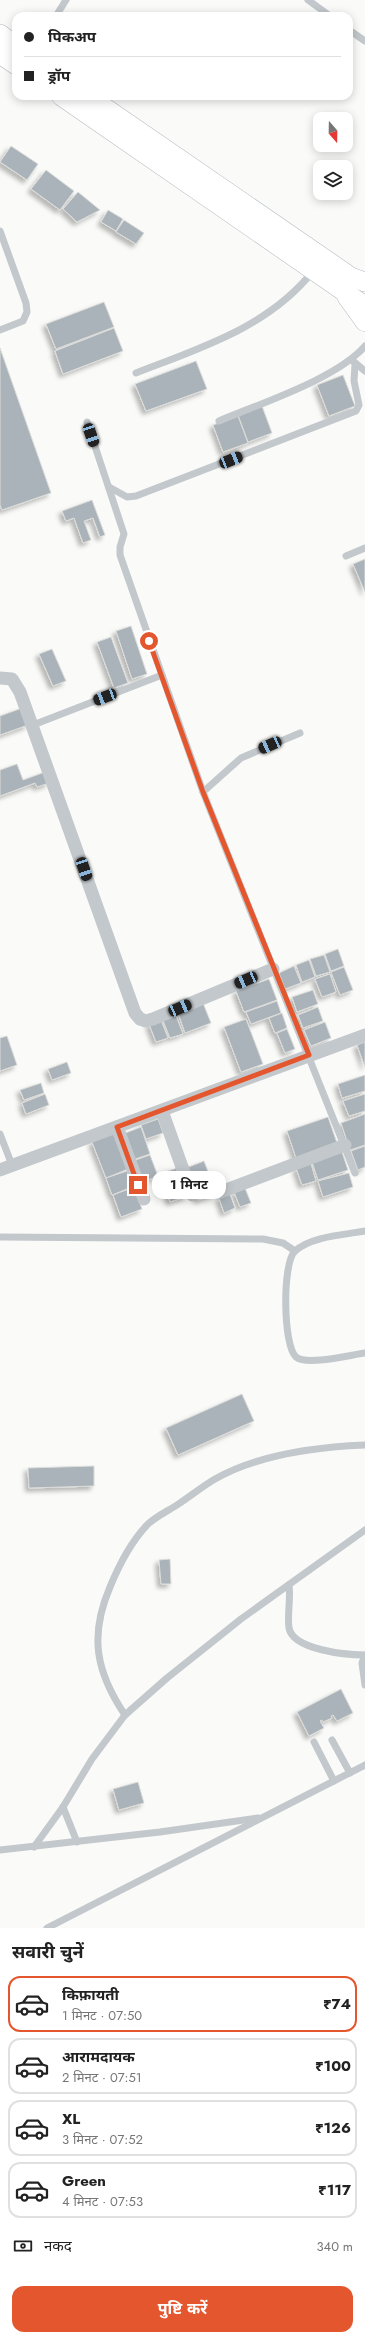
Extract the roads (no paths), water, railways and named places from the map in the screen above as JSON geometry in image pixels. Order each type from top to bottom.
[{"type":"main road","points":[[0,34],[12,43]]},
{"type":"main road","points":[[0,54],[12,62]]},
{"type":"main road","points":[[67,100],[313,271],[356,284]]},
{"type":"main road","points":[[94,100],[356,284],[365,306]]},
{"type":"main road","points":[[356,284],[365,322]]},
{"type":"street","points":[[0,678],[7,677],[16,682],[33,725],[135,1013],[140,1019],[146,1021],[153,1019],[273,969]]},
{"type":"street","points":[[6,1168],[365,1034]]},
{"type":"street","points":[[162,1111],[192,1195]]},
{"type":"street","points":[[117,1127],[144,1199]]},
{"type":"street","points":[[218,1193],[345,1145]]},
{"type":"lane","points":[[58,12],[66,0]]},
{"type":"lane","points":[[308,0],[324,12]]},
{"type":"lane","points":[[353,33],[365,41]]},
{"type":"lane","points":[[0,231],[26,303],[27,312],[23,321],[0,330]]},
{"type":"lane","points":[[136,373],[228,336],[254,323],[273,311],[299,288],[313,271]]},
{"type":"lane","points":[[219,421],[334,372],[353,362],[365,346]]},
{"type":"lane","points":[[353,362],[365,371]]},
{"type":"lane","points":[[109,487],[127,497],[136,496],[356,411],[359,405],[354,381],[353,362]]},
{"type":"lane","points":[[87,422],[124,534],[120,547],[120,555],[203,792],[355,1173]]},
{"type":"lane","points":[[346,556],[365,548]]},
{"type":"lane","points":[[33,725],[162,675]]},
{"type":"lane","points":[[203,792],[241,758],[300,732]]},
{"type":"lane","points":[[0,1134],[6,1168]]},
{"type":"lane","points":[[365,1231],[310,1242],[295,1251],[288,1263],[286,1276],[290,1349],[297,1357],[307,1361],[365,1353]]},
{"type":"lane","points":[[0,1238],[263,1239],[283,1243],[295,1251]]},
{"type":"lane","points":[[125,1715],[115,1700],[97,1654],[97,1632],[105,1598],[122,1559],[148,1525],[216,1479],[249,1465],[291,1453],[365,1445]]},
{"type":"lane","points":[[34,1847],[63,1807],[92,1759],[125,1715],[167,1678],[241,1619],[365,1530]]},
{"type":"lane","points":[[288,1585],[289,1629],[294,1638],[306,1646],[365,1655],[362,1663],[365,1685]]},
{"type":"lane","points":[[332,1740],[350,1773]]},
{"type":"lane","points":[[314,1742],[334,1781]]},
{"type":"lane","points":[[46,1928],[365,1765]]},
{"type":"lane","points":[[63,1807],[77,1842]]},
{"type":"lane","points":[[0,1850],[77,1842],[263,1817]]}]
